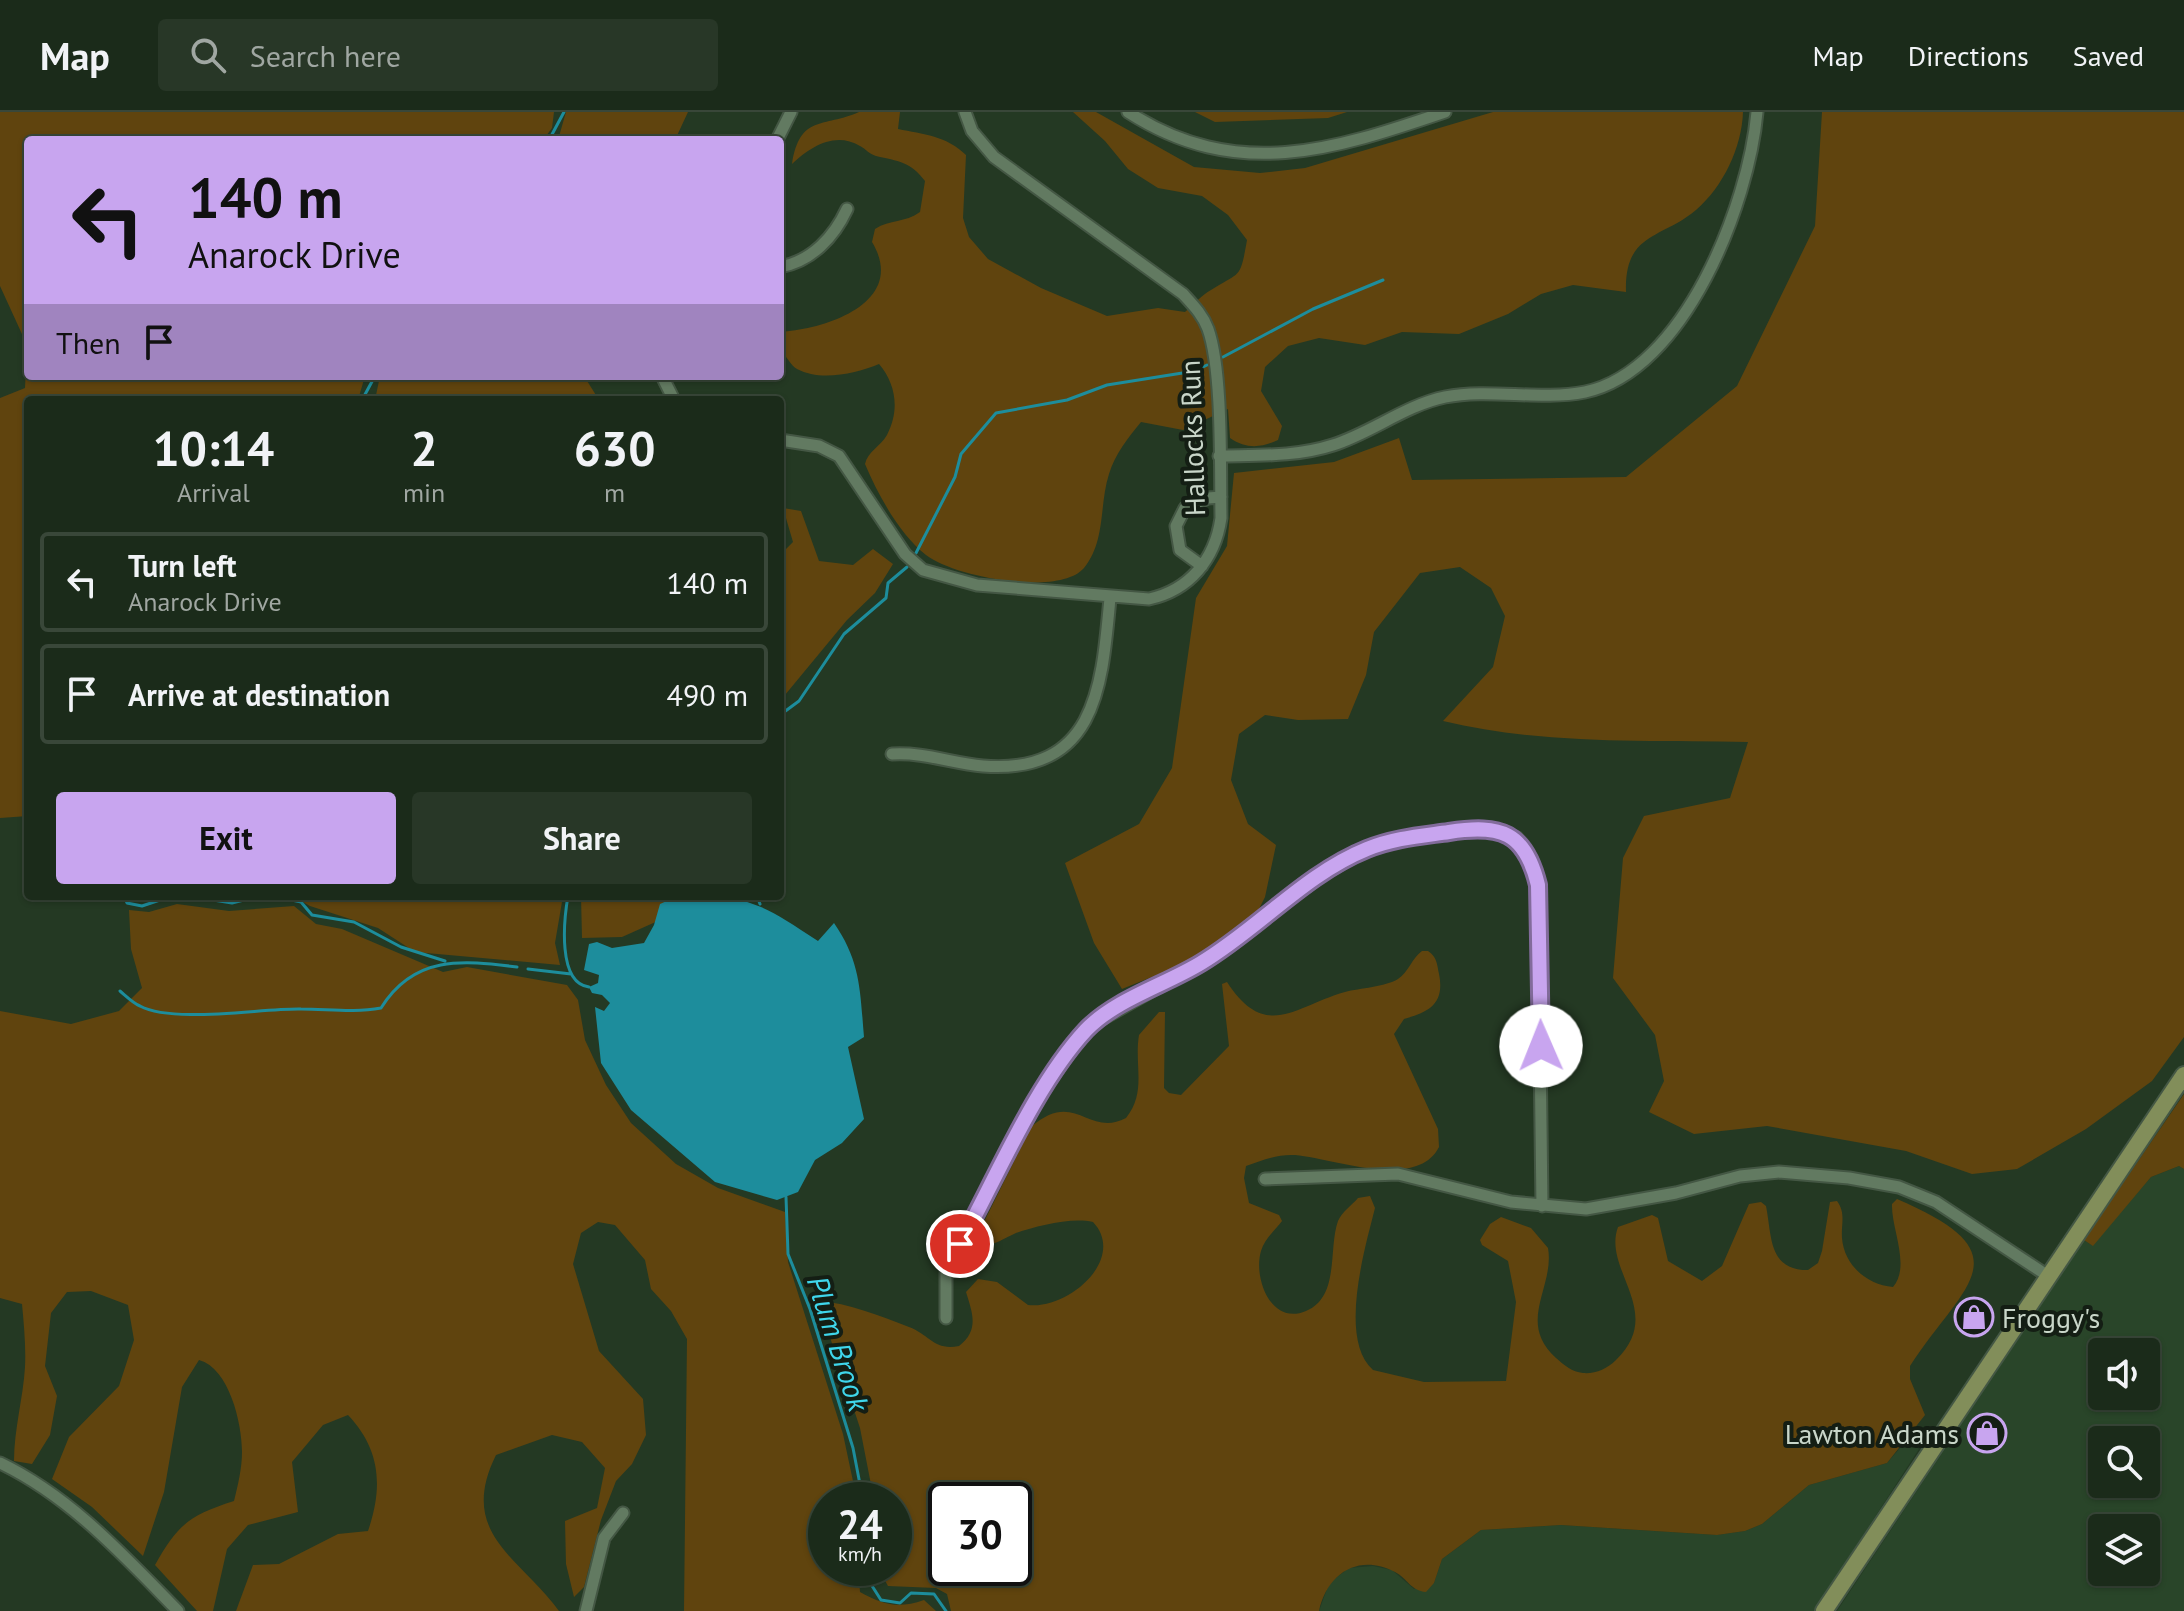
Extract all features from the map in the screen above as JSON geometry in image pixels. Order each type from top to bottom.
[{"type":"main road","points":[[1824,1611],[2184,1075]]},
{"type":"street","points":[[779,136],[791,112]]},
{"type":"street","name":"Hallocks Run","points":[[784,441],[819,446],[839,456],[900,546],[923,570],[977,585],[1149,599],[1166,595],[1187,584],[1202,566],[1219,530],[1221,497],[1215,356],[1208,329],[1199,311],[1183,294],[994,157],[978,139],[965,112]]},
{"type":"street","points":[[1128,112],[1194,144],[1265,155],[1324,150],[1445,112]]},
{"type":"street","points":[[1219,456],[1304,453],[1336,445],[1445,397],[1541,396],[1584,392],[1613,384],[1646,359],[1682,319],[1735,215],[1749,167],[1757,112]]},
{"type":"street","points":[[784,265],[809,256],[835,234],[847,209]]},
{"type":"street","points":[[1202,566],[1180,550],[1176,526],[1181,513],[1191,504],[1221,497]]},
{"type":"street","points":[[892,754],[918,753],[973,765],[1009,766],[1049,756],[1087,722],[1099,691],[1110,598]]},
{"type":"street","points":[[946,1318],[946,1273],[955,1254],[1042,1092],[1088,1027],[1203,962],[1324,874],[1365,850],[1404,837],[1489,829],[1517,838],[1532,860],[1540,915],[1542,1206]]},
{"type":"street","points":[[1265,1179],[1398,1174],[1511,1202],[1586,1209],[1626,1203],[1740,1176],[1779,1172],[1849,1178],[1899,1187],[1936,1202],[2048,1276]]},
{"type":"street","points":[[0,1463],[26,1475],[109,1540],[178,1611]]},
{"type":"street","points":[[586,1611],[604,1538],[623,1513]]},
{"type":"shaded area","points":[[0,112],[554,112],[552,128],[546,136],[24,136],[24,338],[0,286]]},
{"type":"shaded area","points":[[566,112],[688,112],[677,136],[559,136]]},
{"type":"shaded area","points":[[859,112],[900,112],[898,129],[934,137],[959,149],[966,155],[963,218],[969,237],[988,259],[1041,288],[1107,316],[1158,308],[1185,312],[1204,295],[1238,273],[1247,240],[1228,215],[1202,196],[1158,188],[1128,169],[1105,141],[1073,112],[1096,112],[1194,167],[1260,173],[1305,168],[1493,112],[1743,112],[1735,152],[1715,190],[1696,210],[1638,247],[1627,272],[1626,292],[1573,285],[1541,294],[1508,314],[1459,334],[1402,332],[1365,345],[1319,338],[1288,346],[1265,367],[1261,391],[1282,426],[1278,440],[1254,446],[1230,438],[1228,409],[1183,430],[1141,422],[1122,446],[1112,467],[1096,546],[1084,568],[1071,577],[1030,582],[982,576],[940,563],[916,547],[899,526],[865,464],[887,435],[894,416],[892,389],[879,364],[850,373],[817,375],[795,368],[784,355],[784,332],[839,318],[871,296],[879,281],[880,263],[872,242],[875,229],[920,212],[925,181],[920,175],[904,163],[874,155],[851,142],[823,143],[792,164],[796,148],[807,130]]},
{"type":"shaded area","points":[[1195,112],[1347,112],[1328,118],[1215,122]]},
{"type":"shaded area","points":[[1822,112],[2184,112],[2184,1037],[2152,1081],[2086,1129],[2017,1169],[1972,1174],[1906,1151],[1767,1126],[1694,1134],[1649,1112],[1664,1081],[1655,1035],[1613,978],[1623,858],[1644,816],[1730,798],[1748,742],[1556,738],[1480,729],[1443,721],[1493,667],[1505,616],[1491,588],[1460,567],[1420,573],[1374,632],[1366,675],[1348,719],[1298,720],[1265,715],[1239,734],[1231,780],[1248,824],[1276,845],[1265,897],[1254,919],[1194,960],[1122,989],[1094,943],[1065,863],[1139,824],[1172,768],[1196,598],[1227,546],[1234,473],[1334,462],[1399,438],[1412,480],[1626,477],[1737,386],[1815,226]]},
{"type":"shaded area","points":[[25,380],[364,380],[359,396],[24,396],[24,816],[0,818],[0,398],[25,388]]},
{"type":"shaded area","points":[[379,380],[586,380],[596,396],[376,396]]},
{"type":"shaded area","points":[[784,508],[801,511],[819,561],[853,565],[873,549],[893,564],[875,593],[847,620],[784,696],[784,551],[793,542]]},
{"type":"shaded area","points":[[299,900],[562,900],[555,943],[560,965],[415,952],[378,928]]},
{"type":"shaded area","points":[[581,900],[742,900],[660,920],[622,937],[582,938]]},
{"type":"shaded area","points":[[177,904],[229,911],[294,906],[316,924],[342,929],[443,972],[467,967],[567,985],[578,1000],[585,1040],[606,1085],[631,1123],[676,1164],[718,1188],[785,1212],[788,1262],[843,1434],[853,1482],[808,1482],[808,1586],[860,1586],[860,1592],[876,1600],[906,1604],[924,1600],[936,1611],[684,1611],[687,1339],[671,1311],[651,1289],[645,1260],[615,1225],[598,1222],[581,1233],[573,1264],[599,1351],[643,1399],[646,1435],[632,1464],[616,1481],[601,1520],[584,1587],[574,1597],[566,1564],[565,1521],[597,1508],[605,1468],[582,1442],[552,1435],[496,1455],[486,1482],[484,1505],[489,1525],[498,1542],[559,1611],[236,1611],[253,1565],[279,1564],[338,1534],[368,1531],[376,1499],[376,1470],[367,1442],[348,1415],[323,1425],[292,1462],[298,1512],[248,1525],[227,1549],[213,1611],[197,1611],[155,1565],[171,1540],[187,1523],[206,1511],[234,1501],[242,1452],[240,1427],[232,1398],[218,1374],[199,1360],[182,1387],[164,1492],[143,1556],[92,1507],[52,1479],[69,1437],[119,1386],[134,1340],[128,1305],[91,1291],[67,1292],[51,1313],[45,1366],[57,1396],[50,1435],[32,1464],[14,1461],[25,1344],[22,1304],[0,1298],[0,1011],[71,1024],[119,1011],[142,988],[131,949],[129,910],[149,912]]},
{"type":"shaded area","points":[[1422,951],[1428,951],[1435,958],[1440,984],[1437,1000],[1428,1010],[1404,1019],[1394,1034],[1438,1129],[1439,1147],[1428,1160],[1394,1170],[1295,1155],[1276,1156],[1246,1166],[1244,1178],[1249,1203],[1279,1215],[1282,1221],[1265,1243],[1259,1262],[1262,1286],[1274,1306],[1294,1314],[1317,1304],[1328,1284],[1338,1221],[1358,1198],[1370,1196],[1375,1208],[1361,1269],[1356,1316],[1357,1337],[1363,1356],[1373,1370],[1424,1382],[1506,1381],[1516,1302],[1508,1261],[1482,1245],[1480,1240],[1490,1224],[1501,1217],[1531,1228],[1548,1248],[1547,1277],[1538,1318],[1544,1345],[1568,1368],[1592,1373],[1616,1360],[1630,1342],[1635,1325],[1634,1308],[1615,1243],[1618,1227],[1652,1215],[1658,1218],[1668,1261],[1702,1281],[1722,1266],[1749,1204],[1761,1202],[1766,1206],[1771,1239],[1779,1258],[1785,1264],[1808,1270],[1818,1263],[1830,1202],[1837,1201],[1842,1214],[1844,1248],[1852,1265],[1866,1278],[1893,1287],[1900,1269],[1892,1214],[1892,1204],[1897,1199],[1937,1219],[1962,1237],[1973,1255],[1972,1273],[1964,1292],[1910,1366],[1910,1379],[1925,1415],[1887,1463],[1809,1485],[1762,1524],[1745,1531],[1717,1535],[1561,1525],[1481,1530],[1442,1559],[1434,1583],[1426,1592],[1395,1572],[1369,1565],[1357,1566],[1337,1577],[1323,1598],[1319,1611],[951,1611],[947,1594],[936,1588],[888,1586],[912,1586],[912,1482],[870,1482],[860,1428],[818,1301],[876,1314],[916,1330],[938,1344],[951,1347],[959,1346],[970,1334],[973,1320],[966,1292],[978,1279],[997,1282],[1028,1305],[1060,1299],[1089,1279],[1098,1265],[1103,1251],[1102,1236],[1093,1222],[1065,1221],[1044,1225],[990,1244],[980,1245],[975,1240],[1031,1127],[1046,1116],[1059,1112],[1070,1112],[1101,1122],[1113,1123],[1126,1118],[1138,1088],[1139,1035],[1159,1012],[1165,1012],[1164,1088],[1169,1093],[1181,1095],[1229,1046],[1222,984],[1227,982],[1241,1000],[1255,1011],[1282,1015],[1345,992],[1393,982],[1405,973]]},
{"type":"shaded area","points":[[2184,1094],[2184,1169],[2179,1166],[2151,1177],[2093,1246],[2084,1240]]},
{"type":"shaded area","points":[[2179,1166],[2184,1169],[2184,1611],[1837,1611],[2084,1240],[2092,1245],[2151,1177]]},
{"type":"shaded area","points":[[1907,1440],[1919,1449],[1814,1611],[1319,1611],[1329,1583],[1349,1568],[1373,1566],[1392,1570],[1414,1589],[1434,1583],[1442,1559],[1481,1530],[1561,1525],[1717,1535],[1745,1531],[1762,1524],[1809,1485],[1887,1463]]},
{"type":"water","points":[[669,900],[738,900],[767,910],[818,941],[834,923],[850,951],[860,991],[864,1037],[848,1047],[864,1119],[842,1143],[815,1160],[798,1192],[777,1200],[715,1182],[631,1110],[601,1063],[595,1007],[604,1011],[610,1003],[602,995],[592,993],[589,987],[598,983],[599,975],[584,970],[589,944],[597,942],[612,948],[644,943],[654,925],[660,904]]},
{"type":"waterway","name":"Plum Brook","points":[[551,136],[564,112]]},
{"type":"waterway","points":[[1223,357],[1313,309],[1383,280]]},
{"type":"waterway","points":[[916,553],[955,477],[961,454],[996,413],[1067,400],[1107,385],[1195,371],[1207,365]]},
{"type":"waterway","name":"Plum Brook","points":[[364,396],[373,380]]},
{"type":"waterway","points":[[784,712],[799,701],[844,634],[886,598],[888,583],[907,567]]},
{"type":"waterway","points":[[126,900],[142,906],[160,900]]},
{"type":"waterway","points":[[213,900],[232,903],[244,900]]},
{"type":"waterway","points":[[292,900],[301,902],[312,915],[354,922],[401,947],[445,961]]},
{"type":"waterway","name":"Plum Brook","points":[[567,900],[564,934],[567,963],[579,983],[589,987]]},
{"type":"waterway","points":[[758,900],[760,904]]},
{"type":"waterway","points":[[120,991],[140,1006],[174,1014],[284,1009],[361,1010],[381,1008],[408,978],[441,965],[477,963],[517,967]]},
{"type":"waterway","points":[[528,969],[571,974]]},
{"type":"waterway","name":"Plum Brook","points":[[786,1197],[788,1254],[810,1309],[853,1448],[860,1482]]},
{"type":"waterway","name":"Plum Brook","points":[[872,1586],[881,1600],[900,1603],[911,1593],[934,1594],[946,1611]]},
{"type":"place","name":"Froggy's","points":[[1974,1317]]},
{"type":"place","name":"Lawton Adams","points":[[1987,1433]]},
{"type":"route","points":[[960,1244],[1042,1092],[1088,1027],[1118,1007],[1203,962],[1324,874],[1365,850],[1404,837],[1458,830],[1489,829],[1517,838],[1532,860],[1538,885],[1541,1046]]}]
